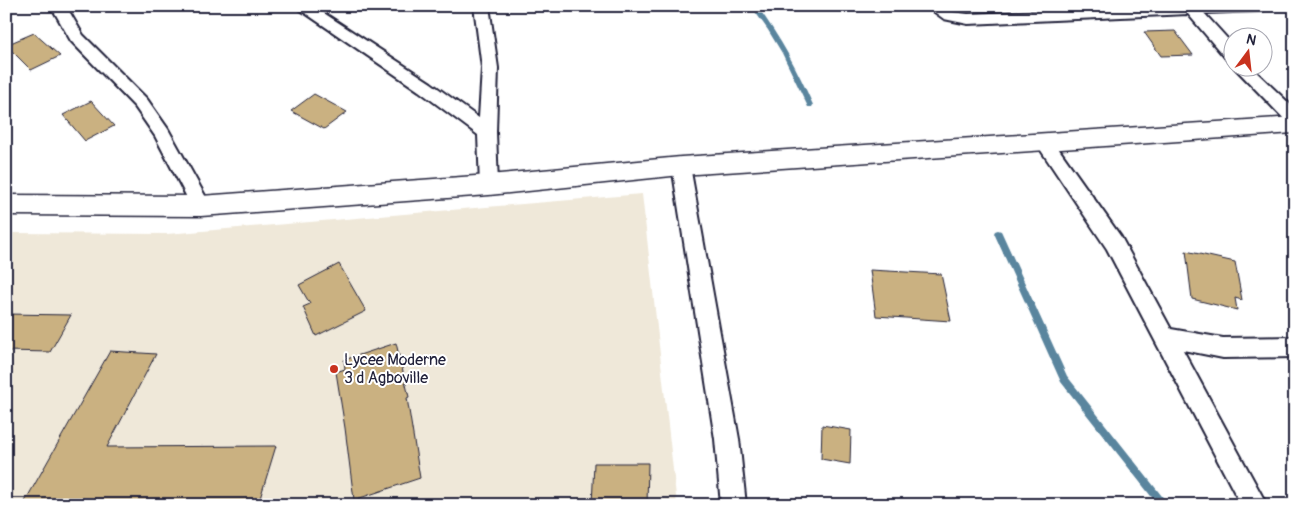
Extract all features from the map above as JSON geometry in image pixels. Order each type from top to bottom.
[{"type":"main road","points":[[6,205],[201,206],[490,185],[681,166],[1295,125]]},
{"type":"street","points":[[58,6],[77,38],[141,103],[162,133],[201,206]]},
{"type":"street","points":[[302,6],[425,86],[487,132]]},
{"type":"street","points":[[481,6],[490,68],[487,132],[490,185]]},
{"type":"street","points":[[933,6],[949,16],[968,19],[1190,7],[1262,6]]},
{"type":"street","points":[[1190,7],[1224,46]]},
{"type":"street","points":[[1253,78],[1295,120]]},
{"type":"street","points":[[1045,143],[1114,243],[1255,505]]},
{"type":"street","points":[[681,166],[727,439],[734,505]]},
{"type":"street","points":[[1164,336],[1222,348],[1295,347]]},
{"type":"shaded area","name":"Lycee Moderne 3 d Agboville","points":[[642,194],[677,505],[6,505],[6,233],[167,234]]},
{"type":"building","points":[[1175,31],[1193,55],[1161,56],[1144,32]]},
{"type":"building","points":[[34,33],[60,56],[31,70],[6,45]]},
{"type":"building","points":[[314,94],[347,112],[324,129],[291,111]]},
{"type":"building","points":[[91,101],[114,126],[85,141],[63,115]]},
{"type":"building","points":[[1186,251],[1235,262],[1242,300],[1235,298],[1237,310],[1192,299]]},
{"type":"building","points":[[339,264],[366,311],[316,336],[303,307],[310,304],[299,285]]},
{"type":"building","points":[[870,270],[941,274],[951,321],[876,316]]},
{"type":"building","points":[[6,314],[71,315],[50,352],[6,351]]},
{"type":"building","points":[[396,343],[409,397],[407,398],[420,478],[354,500],[336,372],[345,369],[344,360]]},
{"type":"building","points":[[110,351],[156,354],[107,447],[276,446],[258,505],[23,505]]},
{"type":"building","points":[[822,425],[851,430],[850,464],[821,459]]},
{"type":"building","points":[[594,463],[648,463],[647,505],[592,505]]},
{"type":"waterway","points":[[754,6],[771,29],[785,53],[810,105]]},
{"type":"waterway","points":[[998,233],[1064,379],[1164,505]]},
{"type":"place","name":"Lycee Moderne 3 d Agboville","points":[[334,369]]}]
